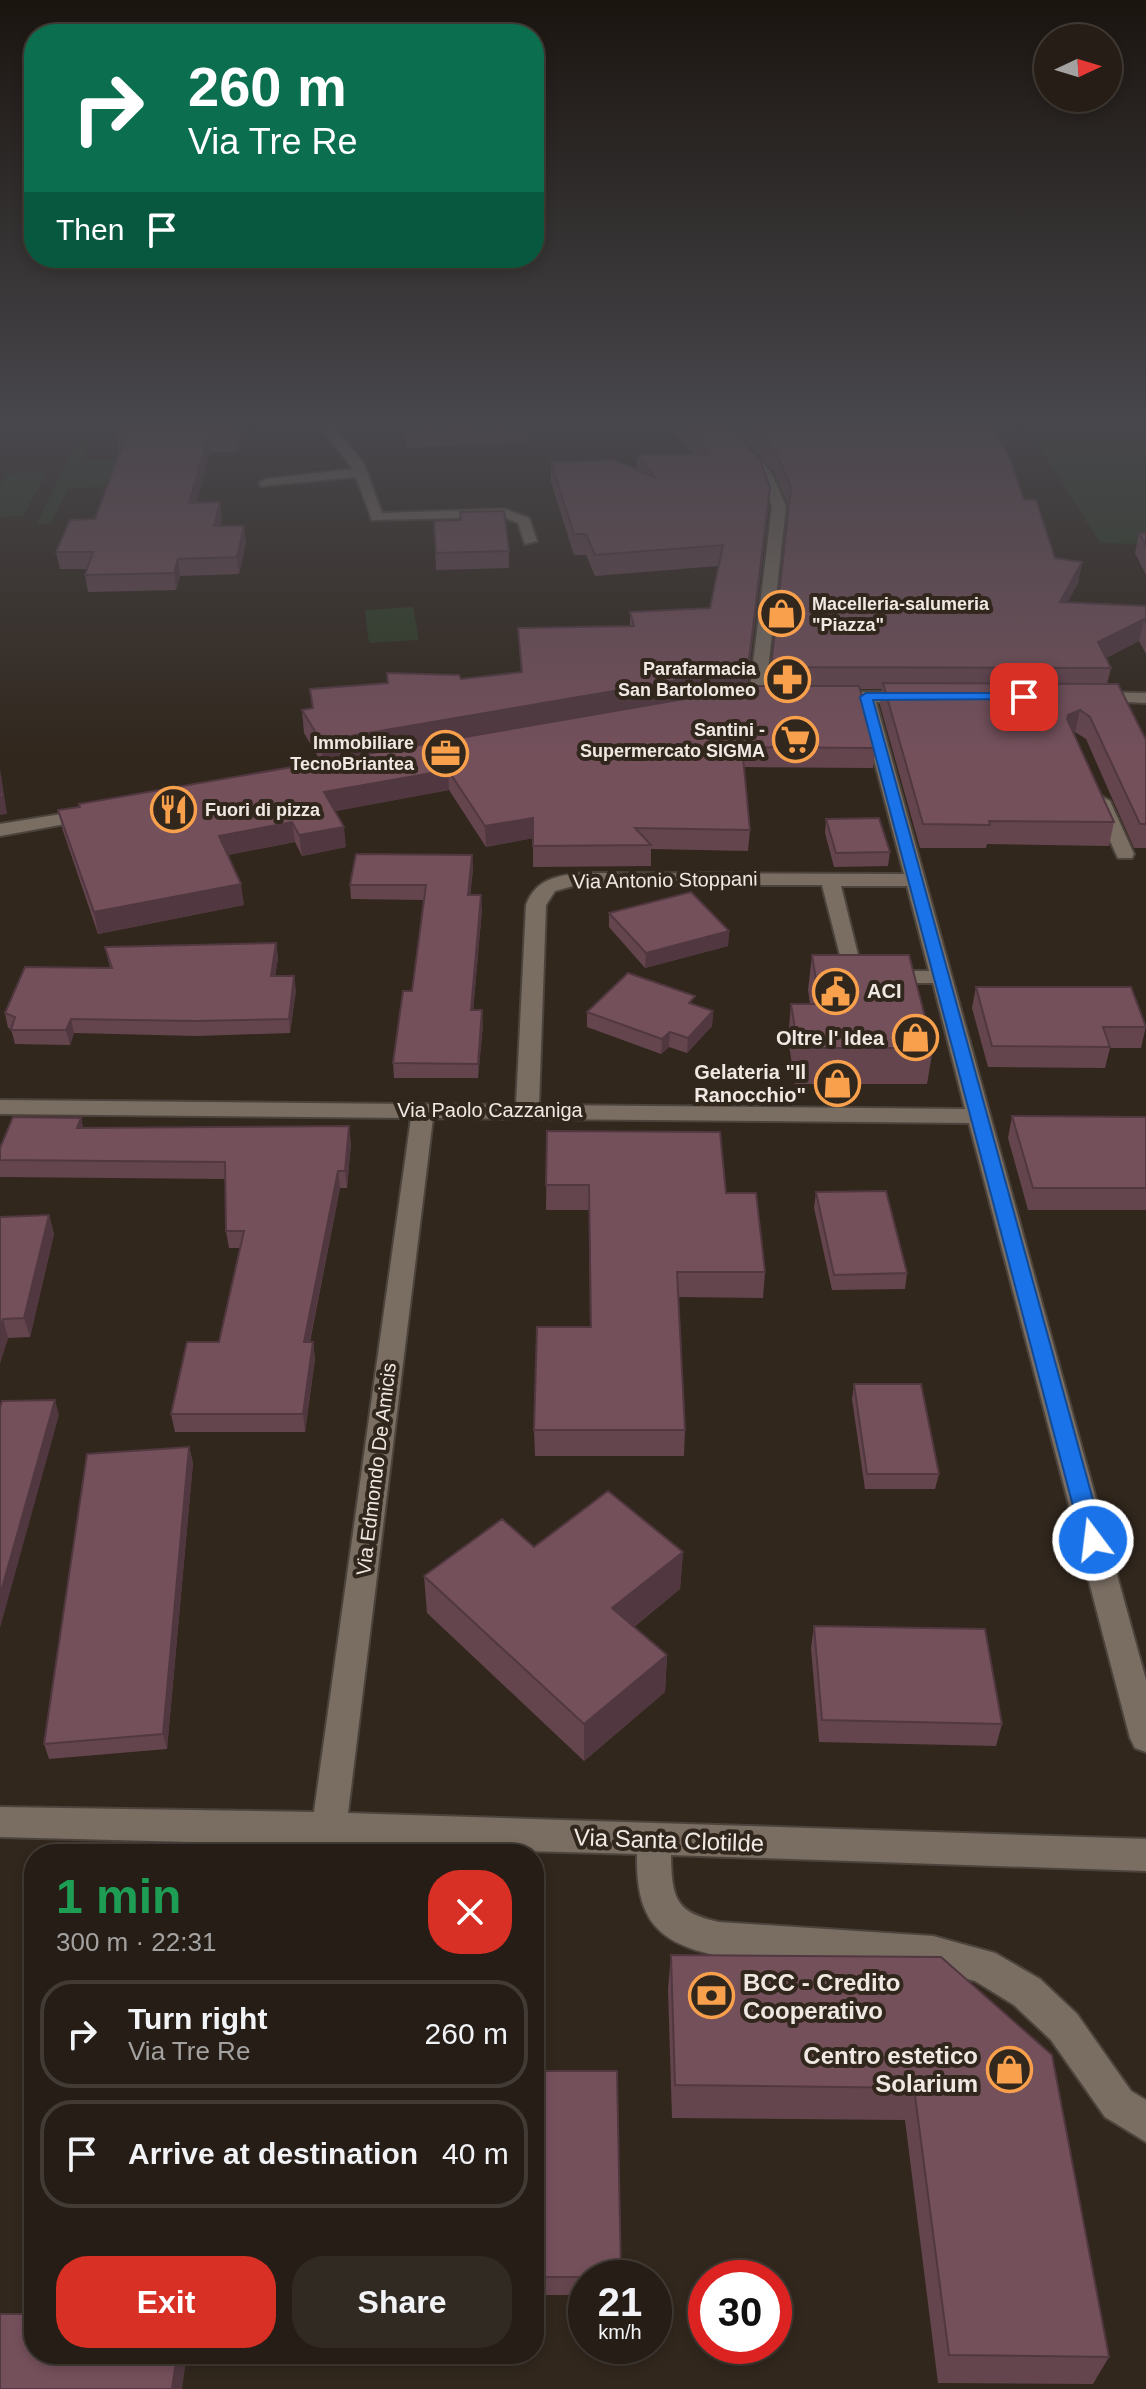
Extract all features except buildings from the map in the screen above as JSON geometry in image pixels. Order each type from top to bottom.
[{"type":"street","points":[[527,531],[530,541]]},
{"type":"street","points":[[757,698],[776,531]]},
{"type":"street","points":[[819,697],[929,697]]},
{"type":"street","points":[[866,697],[1146,1738]]},
{"type":"street","points":[[1071,697],[1146,698]]},
{"type":"street","points":[[1093,783],[1125,854]]},
{"type":"street","points":[[0,830],[108,811]]},
{"type":"street","name":"Via Antonio Stoppani","points":[[527,1110],[536,905],[542,890],[574,879],[915,880]]},
{"type":"street","points":[[830,880],[852,971],[875,977],[941,977]]},
{"type":"street","name":"Via Paolo Cazzaniga","points":[[0,1107],[979,1116]]},
{"type":"street","name":"Via Edmondo De Amicis","points":[[329,1828],[423,1110]]},
{"type":"street","name":"Via Santa Clotilde","points":[[0,1822],[329,1828],[1146,1855]]},
{"type":"street","points":[[654,1839],[655,1897],[672,1924],[703,1937],[933,1953],[982,1965],[1027,1992],[1064,2027],[1118,2104],[1146,2123]]},
{"type":"green space","points":[[1093,531],[1146,531],[1146,544],[1100,543]]},
{"type":"green space","points":[[413,607],[419,640],[369,643],[365,610]]},
{"type":"place","name":"Macelleria-salumeria \"Piazza\"","points":[[781,614]]},
{"type":"place","name":"Parafarmacia San Bartolomeo","points":[[787,679]]},
{"type":"place","name":"Santini - Supermercato SIGMA","points":[[796,740]]},
{"type":"place","name":"Immobiliare TecnoBriantea","points":[[445,753]]},
{"type":"place","name":"Fuori di pizza","points":[[174,810]]},
{"type":"place","name":"ACI","points":[[836,991]]},
{"type":"place","name":"Oltre l' Idea","points":[[915,1038]]},
{"type":"place","name":"Gelateria \"Il Ranocchio\"","points":[[837,1084]]},
{"type":"place","name":"BCC - Credito Cooperativo","points":[[712,1996]]},
{"type":"place","name":"Centro estetico Solarium","points":[[1009,2069]]},
{"type":"route","points":[[1024,697],[866,697],[1093,1540]]}]
